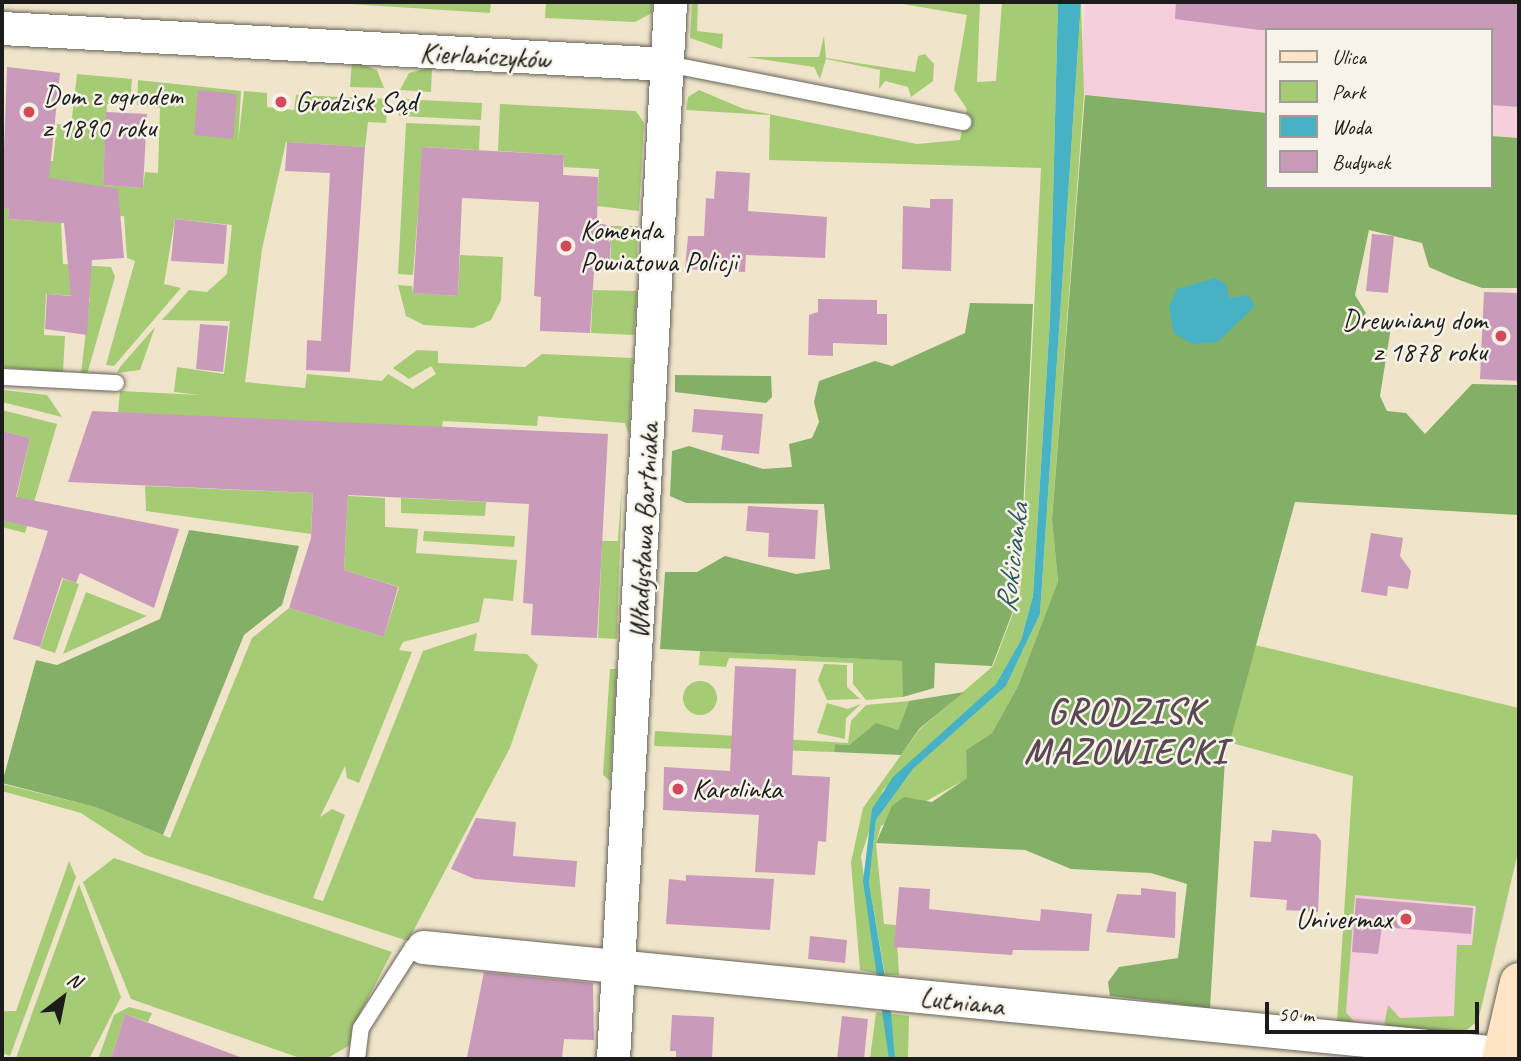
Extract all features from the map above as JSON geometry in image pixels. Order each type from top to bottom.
[{"type":"street","name":"Władysława Bartniaka","points":[[614,1059],[670,2]]},
{"type":"street","name":"Kierlańczyków","points":[[2,28],[667,64]]},
{"type":"street","name":"Lutniana","points":[[423,947],[1507,1057]]},
{"type":"street","points":[[1507,1057],[1519,982]]},
{"type":"lane","name":"Kierlańczyków","points":[[667,64],[963,122]]},
{"type":"lane","points":[[2,377],[116,383]]},
{"type":"lane","points":[[357,1059],[360,1028],[413,947],[423,947]]},
{"type":"shaded area","points":[[1085,2],[1519,2],[1519,138],[1493,135],[1493,28],[1266,28],[1266,113],[1080,94]]},
{"type":"shaded area","points":[[1346,884],[1508,900],[1478,1021],[1460,1035],[1337,1022]]},
{"type":"green space","points":[[319,2],[491,2],[490,13]]},
{"type":"green space","points":[[546,2],[652,2],[652,13],[635,22],[545,18]]},
{"type":"green space","points":[[692,2],[698,2],[697,31],[723,34],[722,49],[690,38]]},
{"type":"green space","points":[[891,2],[980,2],[977,82],[996,81],[1002,2],[1058,2],[1050,319],[1033,596],[1021,640],[996,684],[883,790],[861,856],[878,974],[860,970],[851,862],[863,808],[919,730],[993,666],[1020,595],[1041,168],[769,160],[770,115],[686,110],[688,97],[699,90],[744,109],[917,144],[960,140],[967,109],[954,90],[967,15]]},
{"type":"green space","points":[[1081,2],[1084,95],[1052,520],[1058,581],[1018,686],[992,733],[966,750],[968,778],[881,826],[876,843],[884,924],[896,925],[899,975],[885,975],[869,883],[876,820],[913,769],[1006,686],[1040,614]]},
{"type":"green space","points":[[824,36],[826,58],[915,72],[918,56],[925,54],[934,64],[933,81],[911,97],[908,87],[885,81],[879,89],[880,70],[826,59],[820,79],[814,67],[746,57],[819,57]]},
{"type":"green space","points":[[352,61],[377,70],[384,88],[350,87]]},
{"type":"green space","points":[[432,67],[431,92],[400,90],[409,73]]},
{"type":"green space","points":[[77,74],[132,79],[130,104],[107,104],[103,185],[143,188],[145,172],[158,173],[160,108],[137,105],[138,80],[241,91],[238,143],[244,91],[267,93],[267,107],[294,110],[296,95],[388,99],[386,123],[368,122],[365,147],[286,142],[262,249],[245,382],[305,388],[307,374],[382,381],[388,374],[413,389],[436,374],[431,366],[409,379],[393,368],[417,350],[438,351],[438,363],[525,367],[542,354],[633,358],[629,435],[625,423],[538,416],[537,426],[443,421],[441,434],[118,413],[120,391],[200,395],[174,392],[177,367],[224,374],[230,321],[162,320],[189,290],[207,292],[227,274],[232,225],[175,219],[164,284],[181,288],[114,366],[106,365],[135,261],[127,258],[124,216],[61,222],[63,264],[111,267],[115,277],[87,374],[81,374],[90,297],[46,294],[44,335],[65,336],[63,373],[2,367],[2,208],[9,209],[8,219],[35,221],[36,216],[27,175],[2,157],[53,161],[57,124],[71,126]]},
{"type":"green space","points":[[1085,95],[1266,113],[1266,189],[1493,189],[1493,136],[1519,138],[1519,288],[1482,288],[1454,278],[1429,267],[1422,243],[1369,230],[1355,295],[1366,313],[1358,322],[1366,332],[1381,319],[1391,327],[1380,396],[1387,411],[1406,413],[1425,434],[1472,384],[1519,385],[1519,515],[1295,502],[1225,759],[1210,1008],[1110,996],[1108,982],[1119,967],[1178,958],[1187,884],[1151,873],[1071,869],[1025,850],[876,843],[892,806],[904,797],[932,802],[967,778],[966,750],[992,733],[1018,686],[1058,581],[1052,520]]},
{"type":"green space","points":[[400,99],[482,103],[481,120],[399,116]]},
{"type":"green space","points":[[500,104],[636,111],[644,123],[639,211],[597,206],[599,169],[564,167],[564,155],[498,151]]},
{"type":"green space","points":[[406,123],[480,126],[479,150],[423,147],[413,275],[398,274]]},
{"type":"green space","points":[[612,226],[638,226],[637,270],[610,269]]},
{"type":"green space","points":[[460,255],[503,257],[501,300],[491,320],[473,328],[424,325],[406,316],[398,285],[412,286],[413,293],[458,296]]},
{"type":"green space","points":[[593,290],[637,291],[634,335],[591,333]]},
{"type":"green space","points":[[970,303],[1033,304],[1019,595],[992,666],[935,663],[934,688],[903,697],[902,661],[660,649],[665,572],[697,572],[725,556],[796,574],[830,569],[824,504],[686,503],[670,496],[672,451],[689,446],[763,469],[792,467],[789,444],[812,438],[819,422],[814,402],[819,381],[875,361],[892,366],[965,333]]},
{"type":"green space","points":[[155,327],[140,370],[117,373],[120,367]]},
{"type":"green space","points":[[675,375],[771,376],[772,397],[766,403],[675,392]]},
{"type":"green space","points":[[2,390],[47,395],[62,417],[2,402]]},
{"type":"green space","points":[[2,410],[57,424],[25,533],[2,527],[2,520],[11,522],[30,438],[2,431]]},
{"type":"green space","points":[[622,484],[617,639],[598,638],[602,541],[618,541]]},
{"type":"green space","points":[[145,486],[313,493],[311,534],[146,511]]},
{"type":"green space","points":[[348,496],[385,498],[385,527],[418,529],[416,553],[517,560],[513,601],[484,598],[479,622],[403,642],[399,650],[412,652],[359,783],[347,778],[345,766],[320,817],[332,809],[345,815],[313,898],[323,901],[423,651],[477,633],[474,651],[527,654],[538,665],[510,748],[408,941],[145,855],[81,813],[2,791],[2,784],[95,807],[170,838],[252,638],[289,608],[384,637],[399,587],[344,570]]},
{"type":"green space","points":[[401,498],[486,502],[485,516],[401,513]]},
{"type":"green space","points":[[189,530],[299,546],[282,605],[244,635],[163,835],[95,807],[2,783],[36,660],[57,665],[160,619]]},
{"type":"green space","points":[[424,531],[515,536],[514,547],[423,541]]},
{"type":"green space","points":[[63,579],[79,584],[55,653],[40,648]]},
{"type":"green space","points":[[86,592],[147,616],[63,654]]},
{"type":"green space","points":[[1255,645],[1519,708],[1519,848],[1478,1021],[1460,1035],[1384,1026],[1388,1005],[1400,1018],[1454,1016],[1457,945],[1472,945],[1476,906],[1355,895],[1346,1012],[1355,1023],[1337,1022],[1353,776],[1228,742]]},
{"type":"green space","points":[[700,651],[903,661],[903,697],[866,700],[853,684],[853,663],[729,658],[726,667],[699,665]]},
{"type":"green space","points":[[824,664],[847,665],[847,687],[860,699],[827,700],[818,680]]},
{"type":"green space","points":[[610,669],[617,669],[610,781],[603,775]]},
{"type":"green space","points":[[700,681],[712,686],[717,698],[712,710],[700,715],[688,710],[683,698],[688,686]]},
{"type":"green space","points":[[964,692],[919,729],[901,755],[834,752],[835,744],[849,745],[876,723],[898,730],[909,701]]},
{"type":"green space","points":[[909,701],[898,730],[871,727],[849,745],[835,744],[834,752],[654,746],[655,731],[848,743],[851,721],[866,705]]},
{"type":"green space","points":[[827,703],[848,709],[861,704],[846,718],[845,739],[817,733]]},
{"type":"green space","points":[[114,858],[392,952],[352,1029],[350,1045],[326,1059],[303,1059],[131,999],[83,882]]},
{"type":"green space","points":[[69,861],[76,877],[10,1056],[2,1053],[2,1011],[16,1011]]},
{"type":"green space","points":[[79,884],[121,997],[89,1059],[16,1058]]},
{"type":"green space","points":[[129,1007],[152,1013],[148,1022],[125,1014],[111,1059],[98,1059],[114,1015]]},
{"type":"green space","points":[[876,1012],[909,1016],[908,1059],[870,1059]]},
{"type":"water","points":[[1058,2],[1081,2],[1040,614],[1006,686],[913,769],[876,820],[869,883],[891,1013],[895,1059],[889,1059],[863,881],[872,809],[893,777],[996,684],[1021,640],[1033,596],[1050,319]]},
{"type":"water","points":[[1215,278],[1226,284],[1229,298],[1248,295],[1255,306],[1218,342],[1192,344],[1174,333],[1169,307],[1177,289]]},
{"type":"building","points":[[1176,2],[1519,2],[1519,107],[1493,105],[1493,28],[1259,30],[1175,19]]},
{"type":"building","points":[[7,67],[60,73],[49,178],[118,189],[124,258],[92,260],[87,335],[45,329],[47,294],[71,296],[64,223],[8,219],[9,209],[2,208]]},
{"type":"building","points":[[198,90],[237,94],[233,139],[194,135]]},
{"type":"building","points":[[106,112],[147,114],[143,188],[103,185]]},
{"type":"building","points":[[287,142],[365,147],[350,372],[306,370],[307,340],[321,341],[330,173],[285,171]]},
{"type":"building","points":[[422,147],[564,155],[563,175],[598,177],[597,223],[612,226],[609,271],[594,271],[590,333],[540,331],[541,297],[534,296],[539,202],[462,198],[458,296],[413,293]]},
{"type":"building","points":[[716,171],[750,173],[748,211],[827,217],[825,258],[746,255],[745,272],[685,269],[688,236],[704,236],[706,198],[714,199]]},
{"type":"building","points":[[930,199],[953,199],[951,271],[902,269],[903,206],[930,208]]},
{"type":"building","points":[[175,219],[227,225],[224,264],[171,261]]},
{"type":"building","points":[[1372,234],[1394,236],[1388,293],[1366,291]]},
{"type":"building","name":"Drewniany dom z 1878 roku","points":[[1484,292],[1519,293],[1519,381],[1480,379]]},
{"type":"building","points":[[818,299],[877,300],[877,314],[887,314],[887,345],[833,343],[833,356],[808,355],[809,315],[818,312]]},
{"type":"building","points":[[200,324],[228,326],[223,372],[196,369]]},
{"type":"building","points":[[694,409],[763,414],[759,454],[721,450],[723,435],[692,432]]},
{"type":"building","points":[[92,411],[608,434],[597,638],[531,635],[533,604],[523,603],[529,504],[348,495],[344,570],[398,587],[384,637],[289,608],[311,538],[313,493],[68,482]]},
{"type":"building","points":[[2,431],[30,438],[16,497],[179,529],[154,608],[80,573],[76,583],[62,578],[40,647],[13,639],[48,531],[2,520]]},
{"type":"building","points":[[748,506],[818,510],[815,559],[768,557],[769,533],[746,531]]},
{"type":"building","points":[[1371,533],[1403,538],[1400,556],[1411,571],[1408,589],[1388,586],[1387,596],[1361,592]]},
{"type":"building","points":[[735,666],[796,669],[792,775],[830,777],[826,842],[818,841],[815,875],[755,872],[759,815],[663,810],[664,767],[730,771]]},
{"type":"building","points":[[476,818],[516,822],[513,856],[577,861],[575,887],[475,879],[451,869]]},
{"type":"building","points":[[1272,830],[1316,834],[1321,841],[1318,912],[1286,910],[1287,900],[1250,897],[1254,841],[1271,842]]},
{"type":"building","points":[[686,875],[774,879],[770,930],[666,924],[669,879],[686,881]]},
{"type":"building","points":[[899,887],[930,889],[929,909],[1040,921],[1041,909],[1092,914],[1089,951],[1013,950],[1012,955],[894,947]]},
{"type":"building","points":[[1141,888],[1176,892],[1175,938],[1106,932],[1117,894],[1141,895]]},
{"type":"building","points":[[1356,898],[1473,908],[1471,934],[1382,927],[1378,954],[1352,952]]},
{"type":"building","points":[[810,936],[847,940],[845,963],[808,959]]},
{"type":"building","points":[[484,972],[593,983],[594,1040],[564,1039],[562,1059],[467,1057]]},
{"type":"building","points":[[125,1014],[240,1057],[111,1059]]},
{"type":"building","points":[[672,1015],[714,1017],[712,1059],[676,1059],[676,1051],[670,1051]]},
{"type":"building","points":[[842,1016],[868,1019],[864,1059],[837,1059]]},
{"type":"place","name":"Grodzisk Sąd","points":[[281,102]]},
{"type":"place","name":"Dom z ogrodem z 1890 roku","points":[[29,112]]},
{"type":"place","name":"Komenda Powiatowa Policji","points":[[566,246]]},
{"type":"place","name":"Drewniany dom z 1878 roku","points":[[1501,336]]},
{"type":"place","name":"Karolinka","points":[[678,789]]},
{"type":"place","name":"Univermax","points":[[1406,919]]},
{"type":"district","name":"GRODZISK MAZOWIECKI","points":[[1126,732]]},
{"type":"water label","name":"Rokicianka","points":[[1012,558]]}]
